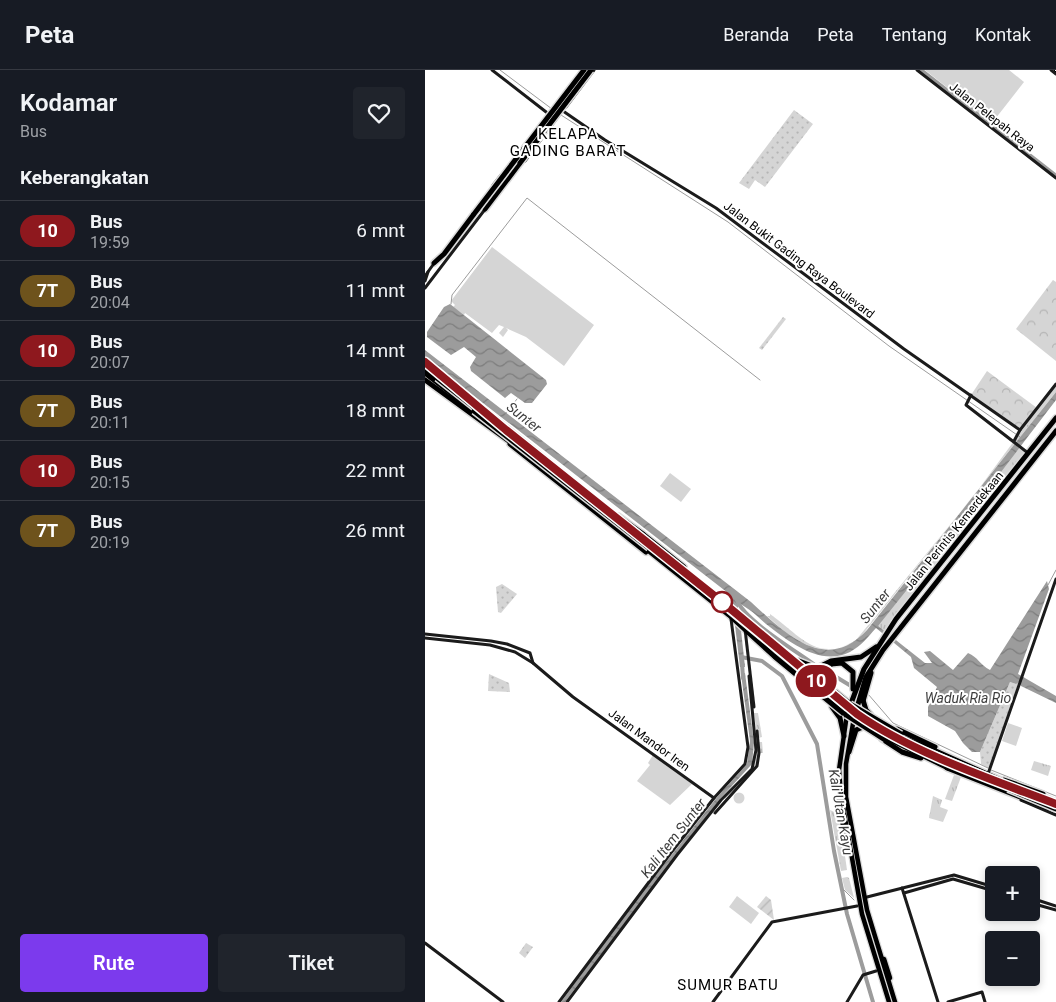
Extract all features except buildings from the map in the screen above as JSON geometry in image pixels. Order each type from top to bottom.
[{"type":"highway","points":[[435,263],[444,254],[509,165],[584,70]]},
{"type":"highway","points":[[485,209],[593,70]]},
{"type":"highway","points":[[425,365],[465,394],[606,509],[707,587],[851,710],[895,745],[1020,799],[1056,811]]},
{"type":"highway","points":[[425,365],[718,599],[827,691],[880,728],[927,752],[1056,803]]},
{"type":"highway","points":[[425,373],[711,598],[838,704],[902,744],[1056,811]]},
{"type":"highway","points":[[425,380],[469,407]]},
{"type":"highway","points":[[425,380],[445,395]]},
{"type":"highway","points":[[425,380],[507,440],[646,551],[663,559]]},
{"type":"highway","name":"Jalan Perintis Kemerdekaan","points":[[851,710],[885,636],[1056,418]]},
{"type":"highway","name":"Jalan Perintis Kemerdekaan","points":[[860,691],[875,663],[891,640],[1056,431]]},
{"type":"highway","points":[[507,440],[512,432]]},
{"type":"highway","points":[[543,466],[646,551]]},
{"type":"highway","points":[[555,478],[663,559],[743,627],[775,657],[851,710],[900,737],[963,762],[1001,780],[1031,789],[1056,803]]},
{"type":"highway","points":[[612,516],[618,516],[648,538],[707,587]]},
{"type":"highway","points":[[800,662],[821,667],[833,660],[861,657],[885,636]]},
{"type":"highway","points":[[763,646],[837,706],[851,710],[931,749]]},
{"type":"highway","points":[[763,646],[772,658],[835,710],[844,736]]},
{"type":"highway","points":[[777,646],[800,662],[840,697]]},
{"type":"highway","points":[[785,662],[789,656]]},
{"type":"highway","points":[[948,768],[865,726],[826,679],[826,673],[831,664],[841,663],[849,667],[854,675],[866,710],[878,720],[963,762]]},
{"type":"highway","points":[[851,710],[860,691]]},
{"type":"highway","points":[[860,691],[863,711],[868,719]]},
{"type":"highway","points":[[837,706],[842,717],[842,729]]},
{"type":"highway","points":[[849,750],[856,730],[865,726]]},
{"type":"highway","points":[[875,732],[902,752],[920,757]]},
{"type":"main road","points":[[851,710],[841,752],[841,796],[857,906],[888,1002]]},
{"type":"main road","points":[[851,710],[848,790],[873,958],[888,1002]]},
{"type":"main road","points":[[860,866],[884,962],[897,1002]]},
{"type":"main road","points":[[857,897],[884,962]]},
{"type":"street","points":[[492,70],[551,115]]},
{"type":"street","points":[[425,276],[497,178],[509,171],[584,70]]},
{"type":"street","points":[[425,285],[546,134],[593,70]]},
{"type":"street","name":"Jalan Pelepah Raya","points":[[917,70],[1056,178]]},
{"type":"street","points":[[1051,70],[1056,74]]},
{"type":"street","name":"Jalan Bukit Gading Raya Boulevard","points":[[563,111],[582,125],[716,208],[903,349],[1020,431]]},
{"type":"street","points":[[539,130],[546,134]]},
{"type":"street","points":[[425,285],[429,271]]},
{"type":"street","points":[[1015,440],[1056,384]]},
{"type":"street","points":[[970,396],[966,403],[1029,453]]},
{"type":"street","points":[[988,773],[1056,579]]},
{"type":"street","points":[[559,1002],[626,910],[714,798],[747,760],[748,747],[732,618]]},
{"type":"street","points":[[567,1002],[631,914],[698,832],[721,800],[754,764],[756,743],[743,627]]},
{"type":"street","points":[[425,636],[507,644],[530,653],[533,663]]},
{"type":"street","points":[[443,638],[499,646],[515,652],[533,663]]},
{"type":"street","name":"Jalan Mandor Iren","points":[[533,663],[573,697],[714,798]]},
{"type":"street","points":[[903,890],[954,875],[985,884]]},
{"type":"street","points":[[867,898],[953,879],[985,888]]},
{"type":"street","points":[[903,890],[938,1002]]},
{"type":"street","points":[[1040,901],[1056,906]]},
{"type":"street","points":[[713,1002],[772,922],[857,906]]},
{"type":"street","points":[[1040,906],[1056,910]]},
{"type":"street","points":[[425,943],[503,1002]]},
{"type":"street","points":[[847,1002],[866,974],[876,971]]},
{"type":"street","points":[[948,1002],[982,992],[985,1002]]},
{"type":"green space","points":[[925,70],[1009,70],[1024,82],[992,123]]},
{"type":"green space","points":[[794,110],[813,124],[765,187],[755,180],[749,189],[739,183]]},
{"type":"green space","points":[[492,247],[594,325],[564,366],[526,337],[506,328],[508,330],[503,337],[499,333],[504,327],[499,325],[492,333],[465,313],[464,315],[453,307],[455,305],[451,301]]},
{"type":"green space","points":[[1053,280],[1056,282],[1056,361],[1016,329]]},
{"type":"green space","points":[[783,317],[786,319],[762,350],[759,348]]},
{"type":"green space","points":[[987,371],[1037,408],[1020,430],[971,395]]},
{"type":"green space","points":[[1056,384],[1056,392],[979,488]]},
{"type":"green space","points":[[1020,446],[1029,453],[886,634],[877,626]]},
{"type":"green space","points":[[670,473],[691,489],[681,502],[660,486]]},
{"type":"green space","points":[[959,514],[859,639],[843,646],[856,640]]},
{"type":"green space","points":[[502,584],[517,594],[501,613],[498,612],[496,587]]},
{"type":"green space","points":[[770,614],[810,644],[828,649],[810,646],[799,641],[767,616],[770,616]]},
{"type":"green space","points":[[489,674],[509,683],[510,692],[488,691]]},
{"type":"green space","points":[[1019,681],[990,769],[981,764],[980,752],[1010,682],[1016,684]]},
{"type":"green space","points":[[754,713],[758,713],[762,737],[758,738],[758,742],[762,742],[763,753],[758,753],[757,764],[725,799],[724,797],[752,769],[757,736]]},
{"type":"green space","points":[[1008,723],[1022,728],[1016,746],[1002,741]]},
{"type":"green space","points":[[653,755],[692,784],[670,805],[637,781],[650,765],[648,763]]},
{"type":"green space","points":[[1034,761],[1051,766],[1048,776],[1031,770]]},
{"type":"green space","points":[[954,775],[961,777],[952,801],[945,799]]},
{"type":"green space","points":[[737,793],[741,793],[744,798],[743,802],[737,803],[734,800],[734,796]]},
{"type":"green space","points":[[933,796],[942,800],[940,807],[948,810],[943,822],[929,818]]},
{"type":"green space","points":[[830,810],[839,814],[847,870],[841,871]]},
{"type":"green space","points":[[842,878],[849,878],[854,898],[845,890]]},
{"type":"green space","points":[[737,896],[759,913],[751,924],[729,907]]},
{"type":"green space","points":[[766,896],[771,900],[774,920],[757,907]]},
{"type":"green space","points":[[526,943],[533,947],[525,958],[519,953]]},
{"type":"water","points":[[450,304],[546,380],[547,384],[532,403],[525,403],[511,393],[505,398],[471,371],[470,367],[476,357],[464,347],[451,355],[427,337],[427,332],[444,307]]},
{"type":"water","name":"Waduk Ria Rio","points":[[425,350],[751,602],[778,626],[806,644],[821,649],[836,649],[851,643],[867,630],[1056,392],[1056,400],[878,626],[925,663],[932,663],[924,652],[930,651],[953,670],[968,653],[990,670],[1047,581],[1049,589],[1018,674],[1056,696],[1056,703],[1021,686],[1019,682],[1016,684],[1010,682],[980,752],[972,752],[955,731],[928,716],[928,707],[937,687],[914,668],[911,657],[876,628],[861,644],[850,652],[839,656],[827,656],[805,650],[794,644],[738,603],[738,610],[732,606],[728,593],[425,358]]},
{"type":"water","points":[[735,625],[741,630],[745,667],[740,667]]},
{"type":"water","points":[[745,673],[754,743],[752,764],[720,799],[683,846],[565,1002],[561,1002],[629,909],[718,796],[747,764],[750,741],[741,674]]},
{"type":"waterway","points":[[500,70],[552,109]]},
{"type":"waterway","points":[[921,70],[1055,175]]},
{"type":"waterway","points":[[561,115],[728,222],[889,346],[1020,437]]},
{"type":"waterway","points":[[451,304],[452,295],[527,198],[760,380]]},
{"type":"waterway","name":"Sunter","points":[[506,413],[517,399]]},
{"type":"waterway","points":[[1048,585],[1056,570]]},
{"type":"waterway","points":[[737,600],[749,617],[815,665]]},
{"type":"waterway","name":"Kali Utan Kayu","points":[[741,657],[762,661],[782,676],[817,744],[834,851],[847,914],[873,1002]]},
{"type":"waterway","name":"Kali Item Sunter","points":[[742,663],[743,678]]},
{"type":"waterway","points":[[828,672],[851,686]]},
{"type":"waterway","points":[[868,694],[893,723],[988,768]]},
{"type":"waterway","points":[[991,770],[1056,796]]},
{"type":"waterway","points":[[842,888],[854,900]]},
{"type":"bus line","name":"10","points":[[425,362],[463,392],[470,401],[732,610],[857,714],[875,726],[917,748],[1056,804]]},
{"type":"district","name":"KELAPA GADING BARAT","points":[[568,142]]},
{"type":"district","name":"SUMUR BATU","points":[[728,985]]}]
